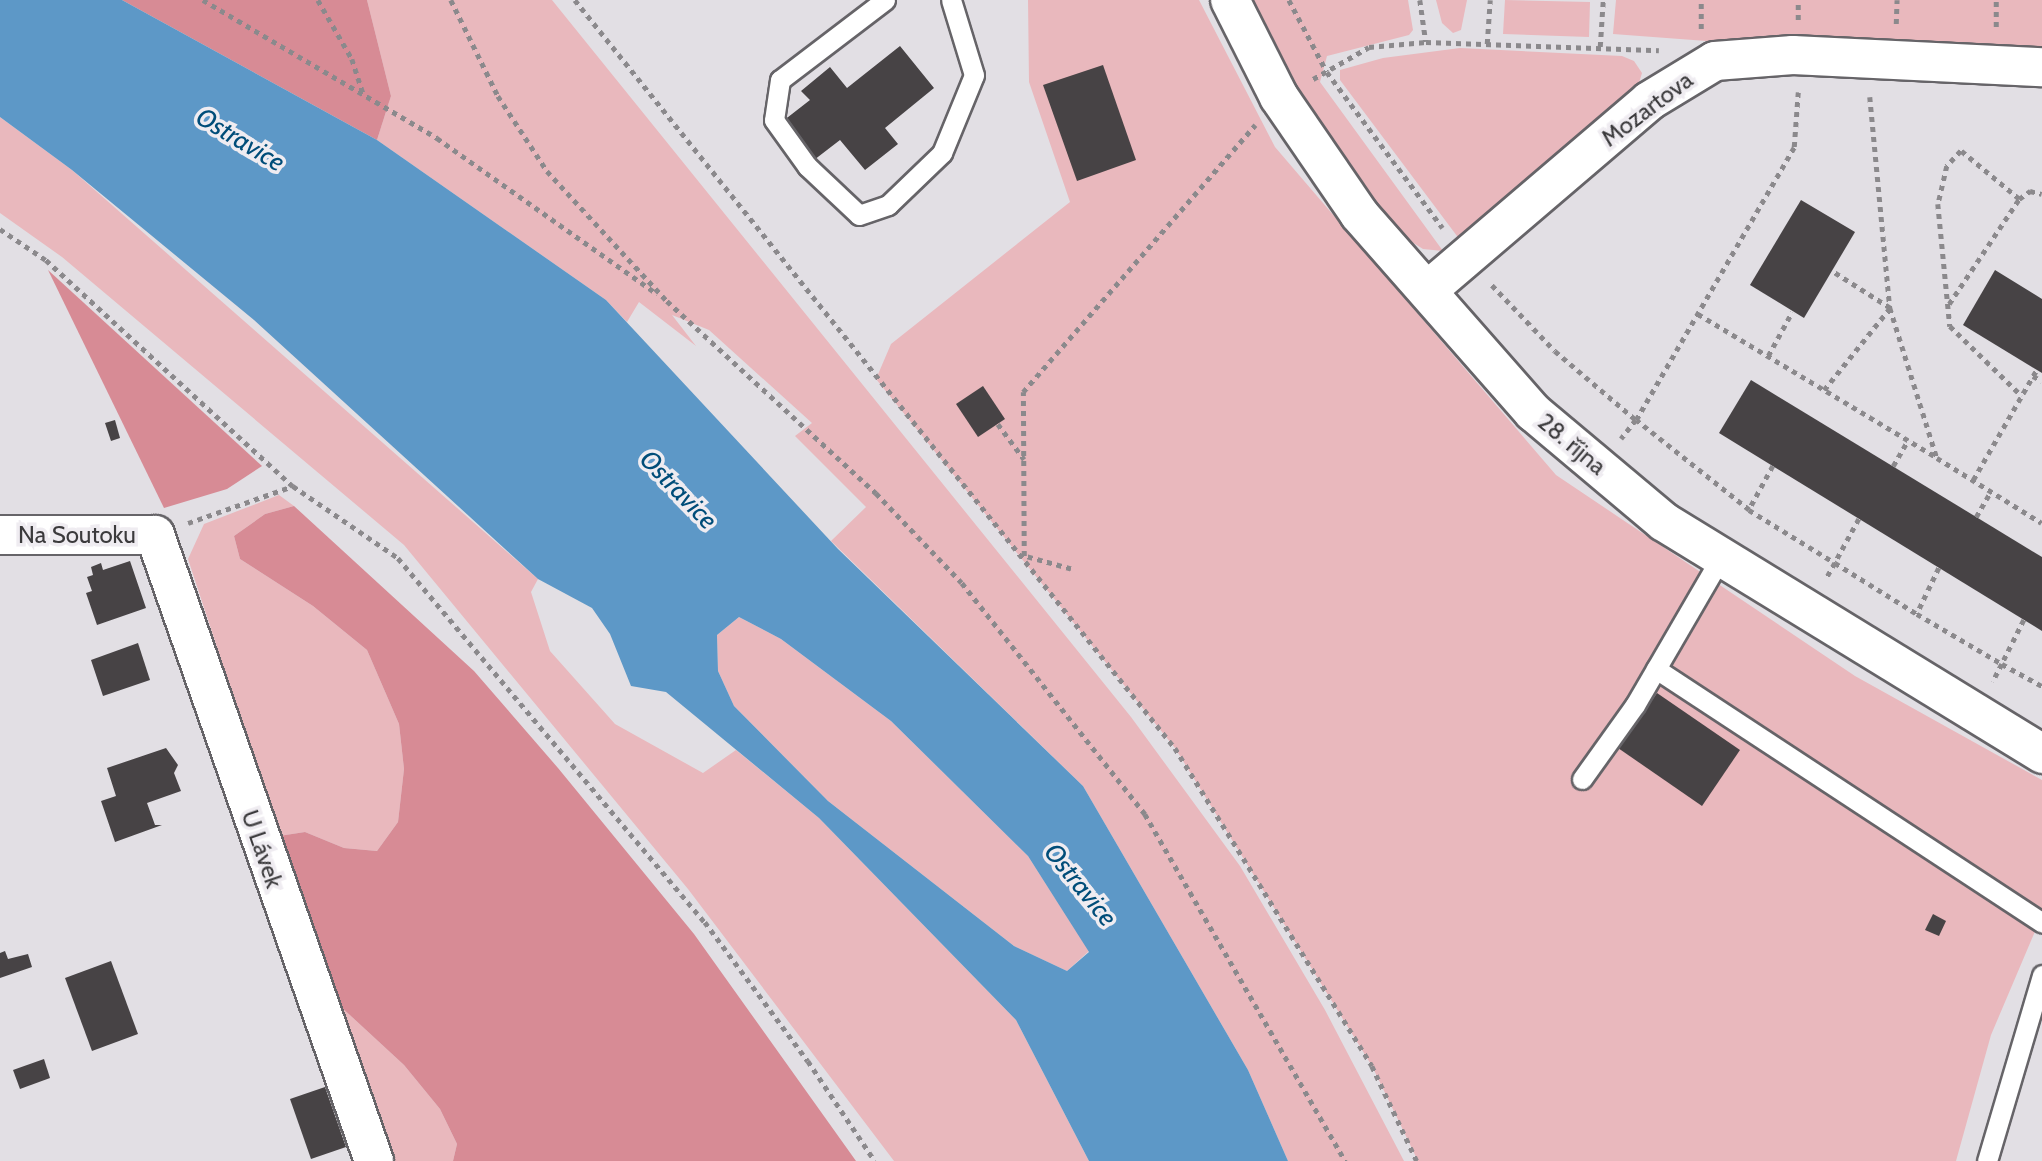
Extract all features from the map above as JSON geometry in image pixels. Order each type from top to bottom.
[{"type":"street","name":"28. října","points":[[1230,0],[1279,97],[1359,214],[1533,412],[1664,522],[2042,754]]},
{"type":"street","name":"Mozartova","points":[[1428,290],[1649,101],[1715,61],[1798,55],[2042,67]]},
{"type":"street","name":"Na Soutoku","points":[[0,535],[155,535]]},
{"type":"street","name":"U Lávek","points":[[155,535],[374,1161]]},
{"type":"lane","points":[[885,0],[780,80],[774,120],[807,166],[859,215],[888,205],[942,153],[974,75],[951,0]]},
{"type":"lane","points":[[1583,779],[1656,668],[1721,557]]},
{"type":"lane","points":[[1656,668],[2042,923]]},
{"type":"lane","points":[[1987,1161],[2042,977]]},
{"type":"path","points":[[203,0],[437,138],[667,301]]},
{"type":"path","points":[[318,0],[352,59],[364,96]]},
{"type":"path","points":[[451,0],[498,96],[547,171],[667,301],[876,493],[962,583],[1145,814],[1345,1161]]},
{"type":"path","points":[[575,0],[876,379],[1024,556],[1175,748],[1372,1066],[1417,1161]]},
{"type":"path","points":[[1289,0],[1327,72],[1465,257],[1555,351],[1749,510],[1917,614],[2042,686]]},
{"type":"path","points":[[1420,0],[1426,42]]},
{"type":"path","points":[[1487,44],[1490,0]]},
{"type":"path","points":[[1600,47],[1603,0]]},
{"type":"path","points":[[1701,0],[1701,38]]},
{"type":"path","points":[[1598,466],[1636,420],[1794,147],[1798,131],[1798,0]]},
{"type":"path","points":[[1024,556],[1023,392],[1279,97],[1369,47],[1426,42],[1663,50]]},
{"type":"path","points":[[1868,59],[1890,308],[1937,458]]},
{"type":"path","points":[[2019,199],[1961,151],[1947,166],[1938,204],[1950,326],[2022,396]]},
{"type":"path","points":[[1949,305],[2019,199],[2030,191],[2042,194]]},
{"type":"path","points":[[0,229],[46,260],[293,486],[398,558],[705,922],[808,1061],[875,1161]]},
{"type":"path","points":[[1833,272],[1890,308]]},
{"type":"path","points":[[1824,390],[1890,308]]},
{"type":"path","points":[[1768,356],[1792,312]]},
{"type":"path","points":[[1698,314],[2042,523]]},
{"type":"path","points":[[1973,480],[2035,374],[2042,382]]},
{"type":"path","points":[[998,424],[1024,460]]},
{"type":"path","points":[[1893,466],[1908,440]]},
{"type":"path","points":[[1749,510],[1773,466]]},
{"type":"path","points":[[155,535],[293,486]]},
{"type":"path","points":[[1976,517],[1991,491]]},
{"type":"path","points":[[1808,611],[1859,519]]},
{"type":"path","points":[[1024,556],[1071,569]]},
{"type":"path","points":[[1917,614],[1939,568]]},
{"type":"path","points":[[1977,714],[2024,620]]},
{"type":"shaded area","points":[[122,0],[367,0],[391,96],[377,140]]},
{"type":"shaded area","points":[[367,0],[552,0],[1131,717],[1240,866],[1325,1010],[1404,1161],[1288,1161],[1248,1070],[1083,786],[831,541],[866,507],[795,436],[812,423],[709,330],[672,315],[696,346],[639,302],[627,322],[606,300],[377,140],[391,96]]},
{"type":"shaded area","points":[[1028,0],[1199,0],[1275,147],[1556,475],[1855,676],[2042,780],[2042,915],[1991,1035],[1956,1161],[1418,1161],[1372,1066],[1175,748],[876,379],[891,344],[1070,202],[1029,82]]},
{"type":"shaded area","points":[[1244,0],[1408,0],[1413,30],[1409,35],[1327,56],[1320,82],[1443,251],[1423,249],[1399,234],[1302,101]]},
{"type":"shaded area","points":[[1436,0],[1467,0],[1461,30],[1453,33],[1442,23]]},
{"type":"shaded area","points":[[1505,0],[1590,2],[1589,37],[1503,34]]},
{"type":"shaded area","points":[[1616,0],[2042,0],[2042,55],[1787,47],[1613,34]]},
{"type":"shaded area","points":[[1460,48],[1622,56],[1634,61],[1642,73],[1635,96],[1463,244],[1340,80],[1340,70],[1383,58]]},
{"type":"shaded area","points":[[0,117],[72,170],[538,579],[531,592],[550,651],[615,724],[703,773],[736,750],[819,818],[1016,1020],[1089,1161],[894,1161],[688,889],[404,545],[62,257],[0,213]]},
{"type":"shaded area","points":[[48,270],[262,466],[227,489],[164,508]]},
{"type":"shaded area","points":[[279,495],[294,506],[265,514],[234,536],[240,559],[313,606],[367,650],[399,724],[404,769],[398,822],[377,851],[344,848],[305,832],[279,836],[188,559],[204,524]]},
{"type":"shaded area","points":[[294,506],[474,671],[558,768],[694,934],[856,1161],[453,1161],[457,1144],[440,1109],[404,1065],[339,1005],[279,836],[305,832],[344,848],[377,851],[398,822],[404,769],[399,724],[367,650],[313,606],[240,559],[234,536],[265,514]]},
{"type":"shaded area","points":[[739,617],[781,639],[891,721],[1028,856],[1089,951],[1067,971],[1014,946],[828,801],[734,706],[718,671],[717,635]]},
{"type":"shaded area","points":[[339,1005],[404,1065],[440,1109],[457,1144],[453,1161],[387,1161]]},
{"type":"water","name":"Ostravice","points":[[0,0],[122,0],[377,140],[606,300],[838,549],[1083,786],[1248,1070],[1288,1161],[1089,1161],[1016,1020],[819,818],[666,692],[631,686],[610,634],[592,608],[538,579],[254,320],[72,170],[0,117]],"holes":[[[739,617],[781,639],[891,721],[1028,856],[1089,952],[1067,971],[1014,946],[828,801],[734,706],[718,671],[717,635]]]},
{"type":"building","points":[[900,46],[934,88],[885,128],[898,144],[865,170],[840,140],[814,160],[783,121],[810,100],[801,91],[830,67],[847,88]]},
{"type":"building","points":[[1103,65],[1136,160],[1077,181],[1043,85]]},
{"type":"building","points":[[1801,200],[1855,232],[1804,318],[1750,285]]},
{"type":"building","points":[[1995,270],[2042,299],[2042,373],[1963,325]]},
{"type":"building","points":[[1751,380],[2042,557],[2042,631],[1719,433]]},
{"type":"building","points":[[983,386],[1005,419],[978,437],[956,404]]},
{"type":"building","points":[[115,420],[120,438],[111,441],[105,423]]},
{"type":"building","points":[[130,561],[146,608],[97,625],[86,593],[92,591],[87,577],[93,575],[91,567],[101,563],[103,570]]},
{"type":"building","points":[[138,643],[150,680],[103,696],[91,660]]},
{"type":"building","points":[[1657,693],[1740,750],[1702,806],[1618,748]]},
{"type":"building","points":[[166,748],[178,765],[174,773],[181,791],[147,803],[155,825],[162,825],[115,842],[101,801],[116,796],[107,768]]},
{"type":"building","points":[[1933,914],[1946,921],[1939,936],[1925,930]]},
{"type":"building","points":[[5,951],[8,959],[28,954],[32,967],[0,978],[0,953]]},
{"type":"building","points":[[111,961],[138,1034],[92,1051],[65,978]]},
{"type":"building","points":[[44,1059],[50,1078],[20,1089],[13,1070]]},
{"type":"building","points":[[325,1087],[346,1147],[311,1159],[290,1099]]}]
